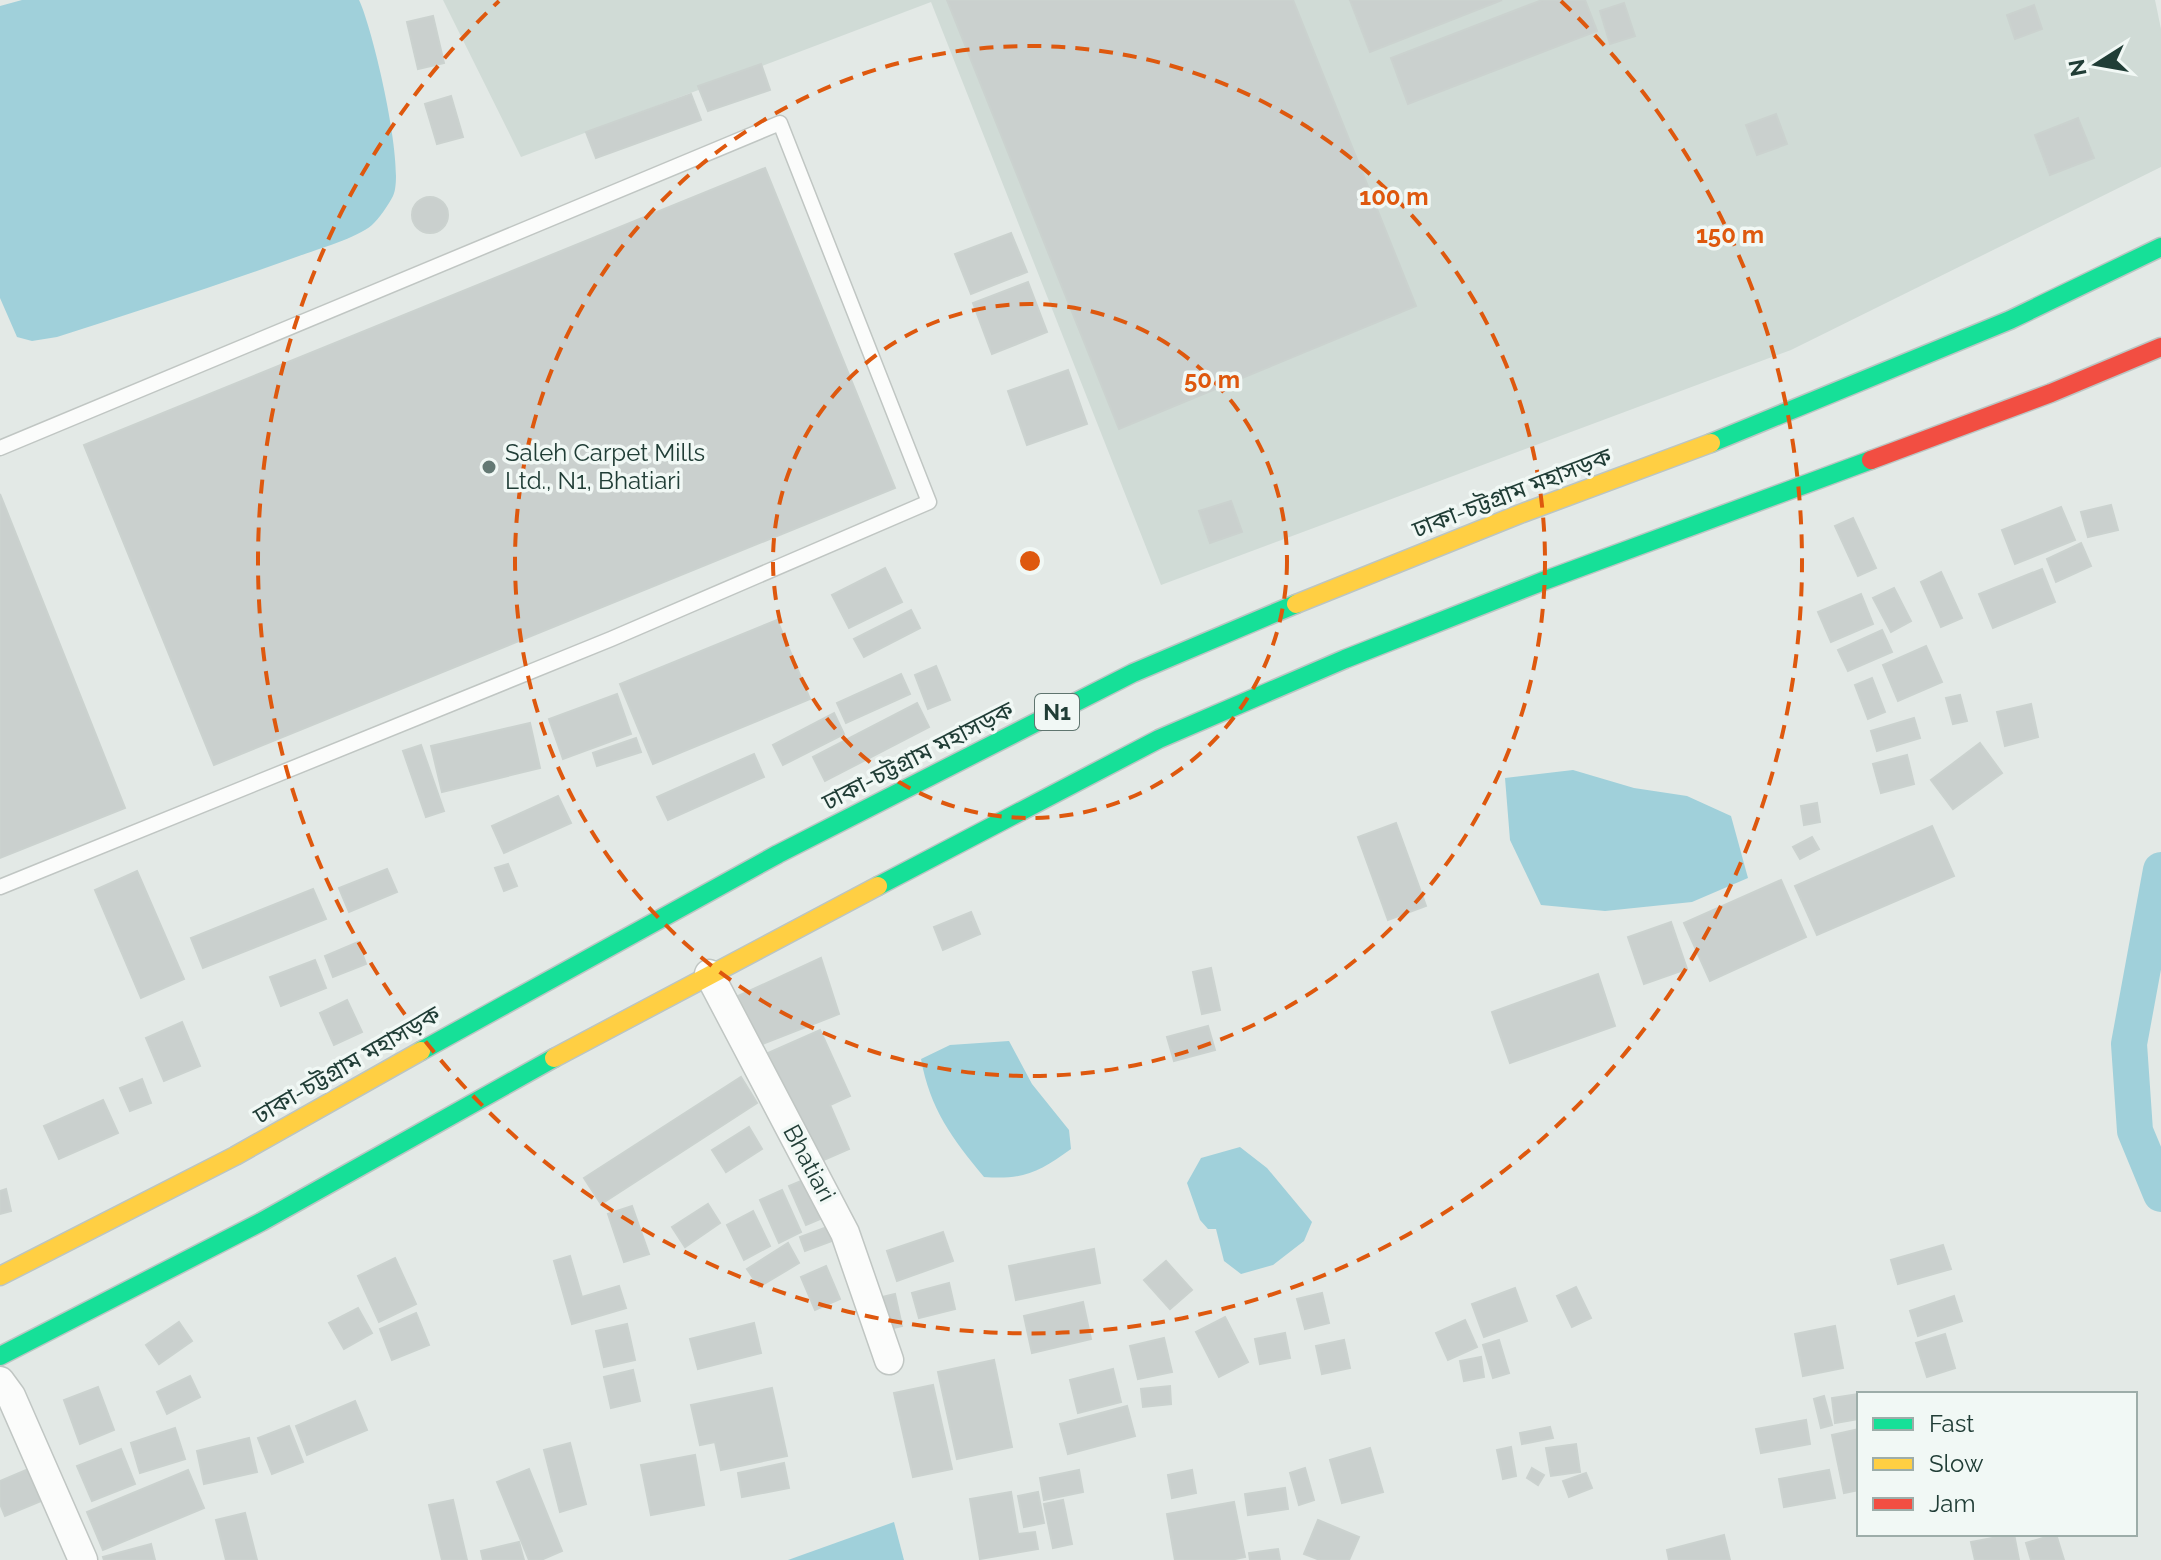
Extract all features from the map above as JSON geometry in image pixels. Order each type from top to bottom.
[{"type":"highway","name":"ঢাকা-চট্টগ্রাম মহাসড়ক","points":[[0,1276],[235,1156],[778,854],[1133,673],[1520,514],[1785,414],[2010,320],[2161,247]]},
{"type":"highway","points":[[0,1356],[261,1222],[487,1094],[709,974],[1159,739],[1345,659],[1546,580],[2051,393],[2161,347]]},
{"type":"street","name":"Bhatiari","points":[[709,974],[845,1233],[889,1360]]},
{"type":"street","points":[[0,1381],[11,1396],[83,1560]]},
{"type":"lane","points":[[0,448],[780,123],[929,502],[611,639],[0,887]]},
{"type":"shaded area","points":[[443,0],[2155,0],[2161,29],[2161,167],[1791,350],[1161,585],[931,2],[521,157]]},
{"type":"water","points":[[22,0],[359,0],[379,68],[392,130],[396,181],[393,196],[372,225],[337,243],[57,337],[32,341],[17,337],[0,298],[0,6]]},
{"type":"water","points":[[1573,770],[1634,788],[1687,796],[1731,816],[1748,878],[1692,902],[1605,911],[1541,905],[1510,840],[1505,778]]},
{"type":"water","points":[[1009,1041],[1032,1084],[1069,1130],[1071,1149],[1050,1164],[1021,1176],[984,1177],[936,1108],[921,1059],[950,1045]]},
{"type":"water","points":[[1240,1147],[1267,1168],[1312,1222],[1304,1241],[1273,1265],[1241,1274],[1224,1261],[1216,1229],[1208,1229],[1200,1220],[1187,1183],[1201,1158]]},
{"type":"water","points":[[894,1522],[904,1560],[788,1560]]},
{"type":"building","points":[[947,0],[1293,0],[1416,306],[1119,429]]},
{"type":"building","points":[[1350,0],[1502,0],[1370,52]]},
{"type":"building","points":[[1542,0],[1585,0],[1597,31],[1408,104],[1391,58]]},
{"type":"building","points":[[1624,3],[1635,36],[1610,44],[1600,11]]},
{"type":"building","points":[[2034,5],[2042,29],[2015,39],[2007,15]]},
{"type":"building","points":[[433,16],[444,63],[418,69],[407,22]]},
{"type":"building","points":[[761,64],[770,90],[708,111],[698,86]]},
{"type":"building","points":[[691,94],[701,120],[596,158],[586,132]]},
{"type":"building","points":[[451,96],[463,137],[437,144],[425,104]]},
{"type":"building","points":[[1776,114],[1787,144],[1757,155],[1746,125]]},
{"type":"building","points":[[2078,118],[2094,158],[2050,175],[2035,135]]},
{"type":"building","name":"Saleh Carpet Mills Ltd., N1, Bhatiari","points":[[765,168],[895,488],[214,765],[84,445]]},
{"type":"building","points":[[430,197],[443,202],[448,215],[443,228],[430,233],[417,228],[412,215],[417,202]]},
{"type":"building","points":[[1011,233],[1027,272],[971,294],[955,254]]},
{"type":"building","points":[[1028,282],[1047,332],[992,354],[973,303]]},
{"type":"building","points":[[1068,370],[1087,424],[1027,445],[1008,391]]},
{"type":"building","points":[[0,494],[125,808],[0,858]]},
{"type":"building","points":[[1231,501],[1242,532],[1210,543],[1199,511]]},
{"type":"building","points":[[2111,505],[2118,530],[2088,537],[2081,512]]},
{"type":"building","points":[[2061,507],[2075,540],[2015,564],[2002,530]]},
{"type":"building","points":[[1853,518],[1876,568],[1858,576],[1835,526]]},
{"type":"building","points":[[2081,543],[2091,566],[2056,582],[2047,559]]},
{"type":"building","points":[[885,568],[902,602],[849,628],[832,595]]},
{"type":"building","points":[[2042,569],[2055,602],[1993,628],[1979,594]]},
{"type":"building","points":[[1941,572],[1962,618],[1941,627],[1921,582]]},
{"type":"building","points":[[1894,588],[1911,621],[1891,632],[1873,598]]},
{"type":"building","points":[[1861,594],[1873,624],[1831,642],[1818,612]]},
{"type":"building","points":[[911,610],[920,628],[864,657],[854,639]]},
{"type":"building","points":[[777,620],[810,699],[653,764],[620,684]]},
{"type":"building","points":[[1882,630],[1892,652],[1848,671],[1838,650]]},
{"type":"building","points":[[1926,646],[1942,682],[1898,701],[1883,665]]},
{"type":"building","points":[[936,666],[950,700],[928,709],[915,675]]},
{"type":"building","points":[[901,674],[910,694],[846,723],[837,703]]},
{"type":"building","points":[[1872,678],[1885,712],[1868,719],[1855,685]]},
{"type":"building","points":[[617,694],[631,734],[563,759],[549,719]]},
{"type":"building","points":[[1960,695],[1967,721],[1953,724],[1946,698]]},
{"type":"building","points":[[917,703],[929,727],[825,781],[813,757]]},
{"type":"building","points":[[2031,704],[2038,737],[2005,746],[1997,712]]},
{"type":"building","points":[[834,713],[844,734],[783,765],[773,745]]},
{"type":"building","points":[[1914,718],[1920,738],[1877,751],[1871,731]]},
{"type":"building","points":[[530,723],[540,768],[442,792],[431,746]]},
{"type":"building","points":[[636,738],[641,752],[597,766],[593,753]]},
{"type":"building","points":[[1980,743],[2002,773],[1953,809],[1931,780]]},
{"type":"building","points":[[421,745],[444,811],[426,817],[403,751]]},
{"type":"building","points":[[754,754],[764,777],[668,820],[657,797]]},
{"type":"building","points":[[1907,755],[1914,784],[1881,793],[1873,764]]},
{"type":"building","points":[[558,796],[571,823],[504,853],[492,826]]},
{"type":"building","points":[[1817,803],[1820,822],[1804,825],[1801,806]]},
{"type":"building","points":[[1396,823],[1426,906],[1388,920],[1358,837]]},
{"type":"building","points":[[1932,826],[1954,876],[1817,935],[1795,886]]},
{"type":"building","points":[[1812,837],[1819,849],[1800,859],[1793,847]]},
{"type":"building","points":[[508,864],[517,886],[504,891],[495,868]]},
{"type":"building","points":[[387,869],[397,892],[349,912],[339,888]]},
{"type":"building","points":[[137,871],[184,979],[141,998],[95,890]]},
{"type":"building","points":[[1781,880],[1806,937],[1710,981],[1684,923]]},
{"type":"building","points":[[313,889],[326,919],[203,968],[191,938]]},
{"type":"building","points":[[971,912],[980,934],[943,950],[934,927]]},
{"type":"building","points":[[1671,922],[1687,969],[1644,984],[1628,937]]},
{"type":"building","points":[[358,942],[366,964],[333,977],[325,956]]},
{"type":"building","points":[[821,958],[839,1014],[760,1045],[738,996]]},
{"type":"building","points":[[315,960],[326,988],[281,1006],[270,977]]},
{"type":"building","points":[[1211,968],[1220,1010],[1202,1014],[1193,972]]},
{"type":"building","points":[[1598,974],[1615,1026],[1510,1063],[1492,1012]]},
{"type":"building","points":[[347,1000],[362,1032],[334,1045],[320,1013]]},
{"type":"building","points":[[182,1022],[200,1066],[164,1081],[146,1038]]},
{"type":"building","points":[[1208,1026],[1215,1050],[1174,1061],[1167,1037]]},
{"type":"building","points":[[820,1030],[850,1096],[830,1105],[849,1149],[817,1163],[768,1053]]},
{"type":"building","points":[[741,1077],[757,1103],[601,1204],[584,1178]]},
{"type":"building","points":[[142,1079],[151,1103],[130,1111],[120,1088]]},
{"type":"building","points":[[103,1100],[118,1133],[59,1159],[44,1126]]},
{"type":"building","points":[[749,1127],[762,1149],[726,1172],[712,1150]]},
{"type":"building","points":[[808,1178],[825,1217],[806,1225],[789,1186]]},
{"type":"building","points":[[6,1189],[11,1211],[0,1214],[0,1191]]},
{"type":"building","points":[[782,1190],[801,1232],[779,1243],[760,1200]]},
{"type":"building","points":[[708,1204],[720,1223],[685,1247],[672,1227]]},
{"type":"building","points":[[632,1206],[649,1254],[624,1262],[608,1214]]},
{"type":"building","points":[[753,1211],[770,1246],[744,1260],[727,1225]]},
{"type":"building","points":[[827,1227],[832,1241],[805,1251],[800,1237]]},
{"type":"building","points":[[943,1232],[953,1261],[897,1281],[887,1251]]},
{"type":"building","points":[[788,1243],[799,1263],[759,1287],[747,1269]]},
{"type":"building","points":[[1943,1245],[1951,1269],[1898,1284],[1891,1260]]},
{"type":"building","points":[[1094,1249],[1100,1283],[1016,1300],[1009,1266]]},
{"type":"building","points":[[570,1256],[582,1297],[619,1286],[626,1308],[572,1324],[554,1261]]},
{"type":"building","points":[[395,1258],[416,1304],[379,1322],[358,1276]]},
{"type":"building","points":[[1166,1261],[1192,1290],[1170,1309],[1144,1280]]},
{"type":"building","points":[[826,1266],[840,1299],[815,1310],[801,1277]]},
{"type":"building","points":[[949,1283],[955,1309],[919,1318],[912,1293]]},
{"type":"building","points":[[1576,1287],[1591,1318],[1572,1327],[1557,1296]]},
{"type":"building","points":[[1515,1288],[1527,1321],[1484,1337],[1472,1304]]},
{"type":"building","points":[[1322,1293],[1329,1323],[1305,1329],[1297,1299]]},
{"type":"building","points":[[895,1294],[902,1326],[885,1330],[878,1298]]},
{"type":"building","points":[[1954,1296],[1962,1321],[1918,1336],[1910,1311]]},
{"type":"building","points":[[1083,1302],[1091,1339],[1032,1353],[1024,1316]]},
{"type":"building","points":[[358,1308],[372,1333],[344,1349],[329,1323]]},
{"type":"building","points":[[416,1313],[429,1345],[392,1360],[380,1329]]},
{"type":"building","points":[[1225,1317],[1248,1362],[1219,1377],[1196,1332]]},
{"type":"building","points":[[1465,1320],[1477,1347],[1448,1360],[1436,1333]]},
{"type":"building","points":[[179,1322],[192,1341],[159,1364],[146,1345]]},
{"type":"building","points":[[754,1323],[761,1353],[698,1369],[690,1339]]},
{"type":"building","points":[[627,1324],[635,1360],[604,1367],[596,1331]]},
{"type":"building","points":[[1835,1326],[1843,1368],[1803,1376],[1795,1334]]},
{"type":"building","points":[[1285,1333],[1290,1358],[1260,1364],[1255,1339]]},
{"type":"building","points":[[1945,1334],[1955,1368],[1927,1377],[1916,1343]]},
{"type":"building","points":[[1164,1338],[1172,1372],[1138,1379],[1130,1346]]},
{"type":"building","points":[[1344,1340],[1350,1368],[1322,1374],[1316,1346]]},
{"type":"building","points":[[1499,1340],[1509,1373],[1493,1378],[1483,1345]]},
{"type":"building","points":[[1481,1357],[1484,1377],[1464,1381],[1460,1361]]},
{"type":"building","points":[[994,1360],[1012,1447],[957,1459],[938,1372]]},
{"type":"building","points":[[1113,1369],[1121,1402],[1078,1413],[1070,1380]]},
{"type":"building","points":[[633,1370],[640,1401],[611,1408],[604,1377]]},
{"type":"building","points":[[190,1376],[200,1397],[167,1414],[157,1392]]},
{"type":"building","points":[[933,1385],[952,1469],[913,1477],[894,1393]]},
{"type":"building","points":[[1170,1386],[1171,1404],[1143,1407],[1141,1389]]},
{"type":"building","points":[[98,1387],[114,1430],[80,1444],[64,1400]]},
{"type":"building","points":[[772,1388],[787,1456],[721,1470],[715,1442],[700,1445],[691,1405]]},
{"type":"building","points":[[1857,1394],[1857,1419],[1835,1423],[1832,1398]]},
{"type":"building","points":[[1824,1396],[1832,1425],[1821,1428],[1814,1399]]},
{"type":"building","points":[[355,1401],[367,1430],[307,1455],[296,1426]]},
{"type":"building","points":[[1127,1406],[1135,1436],[1068,1454],[1060,1424]]},
{"type":"building","points":[[1806,1420],[1810,1444],[1761,1453],[1756,1429]]},
{"type":"building","points":[[289,1426],[303,1462],[272,1474],[258,1438]]},
{"type":"building","points":[[1550,1427],[1553,1438],[1522,1444],[1520,1433]]},
{"type":"building","points":[[175,1428],[185,1459],[140,1473],[131,1443]]},
{"type":"building","points":[[1857,1429],[1857,1490],[1844,1493],[1832,1435]]},
{"type":"building","points":[[249,1438],[257,1472],[204,1484],[197,1451]]},
{"type":"building","points":[[570,1443],[586,1504],[560,1512],[544,1450]]},
{"type":"building","points":[[1576,1444],[1580,1472],[1551,1476],[1546,1448]]},
{"type":"building","points":[[1511,1447],[1516,1476],[1503,1479],[1497,1450]]},
{"type":"building","points":[[1370,1448],[1383,1492],[1342,1503],[1330,1460]]},
{"type":"building","points":[[121,1449],[135,1484],[92,1501],[77,1466]]},
{"type":"building","points":[[695,1455],[704,1505],[651,1515],[641,1465]]},
{"type":"building","points":[[784,1463],[789,1488],[742,1497],[738,1473]]},
{"type":"building","points":[[33,1467],[46,1499],[5,1516],[0,1504],[0,1481]]},
{"type":"building","points":[[1305,1468],[1314,1500],[1299,1505],[1290,1473]]},
{"type":"building","points":[[1532,1468],[1544,1475],[1538,1485],[1527,1478]]},
{"type":"building","points":[[529,1469],[562,1551],[541,1560],[529,1560],[497,1482]]},
{"type":"building","points":[[188,1470],[204,1508],[103,1550],[87,1512]]},
{"type":"building","points":[[1079,1470],[1083,1492],[1044,1500],[1040,1478]]},
{"type":"building","points":[[1192,1470],[1196,1493],[1172,1498],[1168,1475]]},
{"type":"building","points":[[1829,1470],[1835,1498],[1784,1507],[1779,1479]]},
{"type":"building","points":[[1586,1473],[1592,1488],[1569,1497],[1563,1481]]},
{"type":"building","points":[[1285,1488],[1288,1509],[1248,1515],[1245,1494]]},
{"type":"building","points":[[1011,1492],[1018,1534],[1035,1532],[1038,1549],[980,1559],[970,1499]]},
{"type":"building","points":[[1038,1492],[1044,1523],[1024,1527],[1018,1496]]},
{"type":"building","points":[[453,1500],[467,1560],[442,1560],[429,1505]]},
{"type":"building","points":[[1063,1500],[1072,1544],[1053,1548],[1044,1504]]},
{"type":"building","points":[[1234,1502],[1245,1557],[1175,1560],[1167,1514]]},
{"type":"building","points":[[245,1513],[257,1560],[226,1560],[216,1520]]},
{"type":"building","points":[[1318,1520],[1359,1537],[1349,1560],[1320,1560],[1304,1554]]},
{"type":"building","points":[[1724,1535],[1730,1560],[1669,1560],[1667,1550]]},
{"type":"building","points":[[2014,1536],[2019,1560],[1975,1560],[1971,1542]]},
{"type":"building","points":[[2057,1536],[2064,1560],[2031,1560],[2026,1543]]},
{"type":"building","points":[[519,1542],[524,1560],[483,1560],[481,1551]]},
{"type":"building","points":[[151,1544],[155,1560],[104,1560],[103,1557]]},
{"type":"building","points":[[1278,1549],[1280,1560],[1250,1560],[1249,1553]]},
{"type":"waterway","points":[[2161,870],[2129,1044],[2135,1131],[2161,1194]]},
{"type":"traffic: fast","points":[[1711,443],[2010,320],[2161,247]]},
{"type":"traffic: fast","points":[[878,886],[1159,739],[1345,659],[1546,580],[1871,460]]},
{"type":"traffic: fast","points":[[421,1051],[778,854],[1133,673],[1296,604]]},
{"type":"traffic: fast","points":[[0,1356],[261,1222],[554,1058]]},
{"type":"traffic: slow","points":[[1296,604],[1520,514],[1711,443]]},
{"type":"traffic: slow","points":[[554,1058],[878,886]]},
{"type":"traffic: slow","points":[[0,1276],[235,1156],[421,1051]]},
{"type":"traffic: jam","points":[[1871,460],[2051,393],[2161,347]]},
{"type":"place","name":"Saleh Carpet Mills Ltd., N1, Bhatiari","points":[[489,467]]}]
